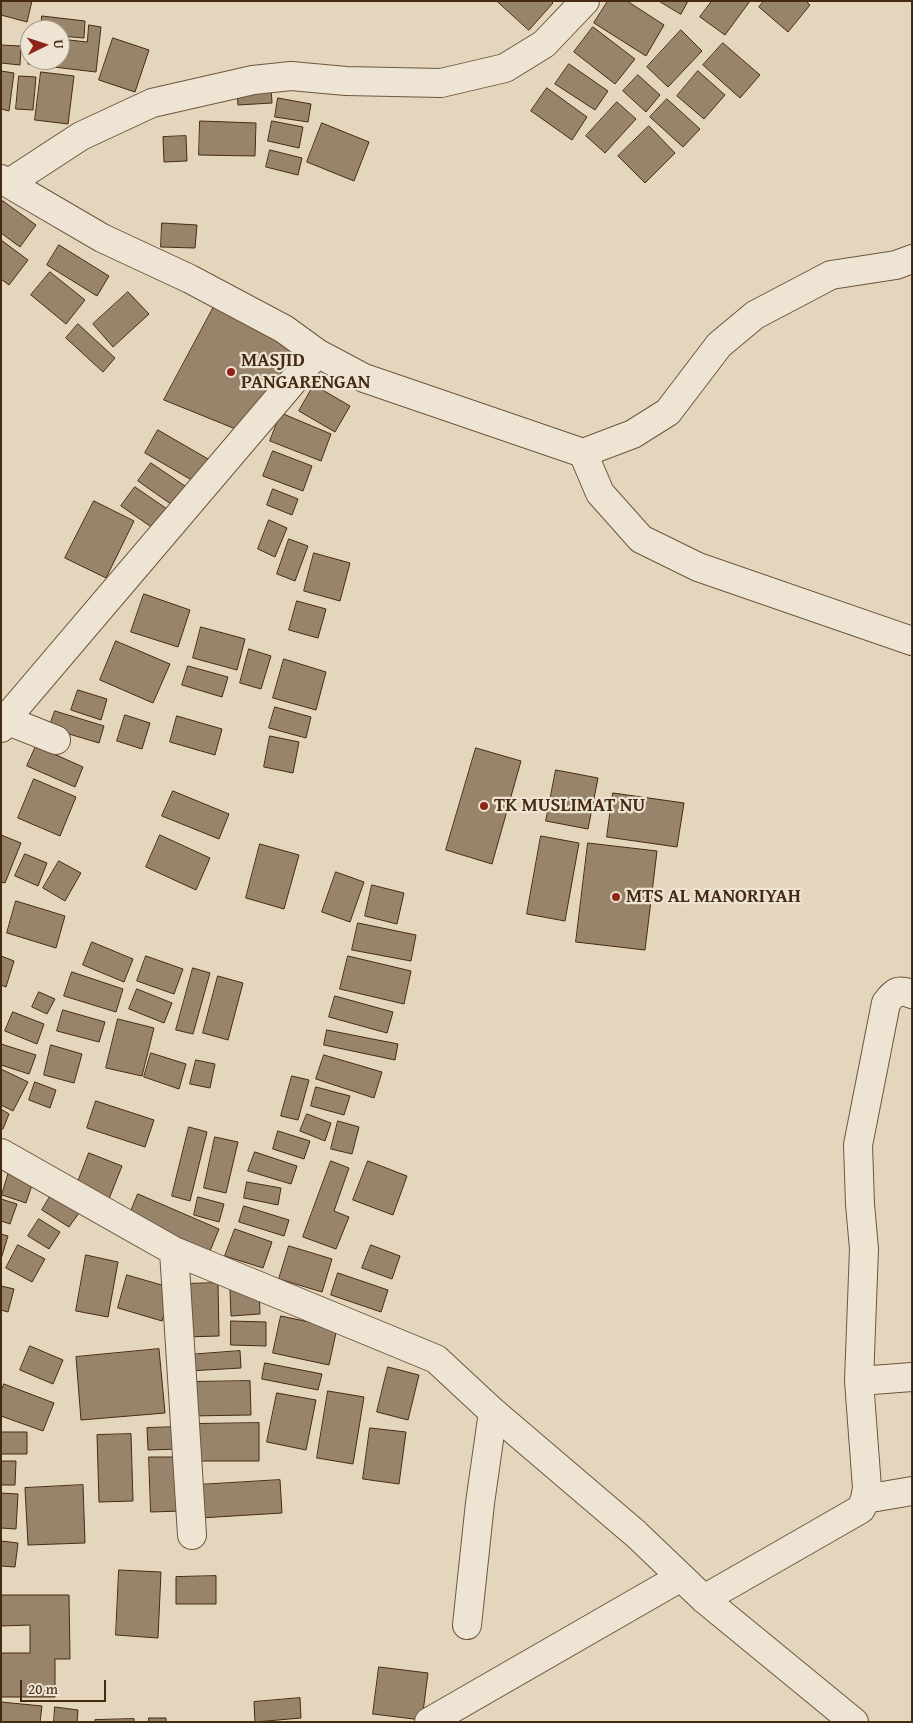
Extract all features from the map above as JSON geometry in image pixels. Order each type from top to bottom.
[{"type":"street","points":[[585,1],[544,44],[505,68],[441,83],[346,81],[291,76],[234,84],[152,103],[81,136],[5,181],[102,238],[190,279],[284,329],[317,353],[364,378],[583,453],[633,434],[668,412],[719,345],[756,315],[831,275],[896,265],[912,259]]},
{"type":"street","points":[[56,740],[2,722],[317,353]]},
{"type":"street","points":[[583,453],[600,492],[641,538],[698,567],[912,641]]},
{"type":"street","points":[[704,1598],[861,1509],[865,1500],[868,1488],[860,1381],[864,1250],[858,1145],[886,1003],[897,991],[912,994]]},
{"type":"street","points":[[1,1153],[174,1251],[436,1359],[493,1412],[636,1534],[704,1598],[854,1722]]},
{"type":"street","points":[[174,1251],[192,1535]]},
{"type":"street","points":[[860,1381],[912,1377]]},
{"type":"street","points":[[467,1625],[480,1503],[493,1412]]},
{"type":"street","points":[[865,1500],[912,1491]]},
{"type":"street","points":[[429,1722],[681,1577]]},
{"type":"building","points":[[1,1],[32,1],[27,20],[20,20],[1,15]]},
{"type":"building","points":[[497,1],[551,1],[553,3],[529,30]]},
{"type":"building","points":[[608,1],[627,1],[664,25],[646,56],[594,23]]},
{"type":"building","points":[[659,1],[688,1],[681,14]]},
{"type":"building","points":[[712,1],[750,1],[725,35],[700,17]]},
{"type":"building","points":[[764,1],[806,1],[810,5],[788,32],[759,7]]},
{"type":"building","points":[[42,16],[85,21],[84,38],[70,37],[70,20],[42,20]]},
{"type":"building","points":[[89,25],[101,27],[96,72],[70,69],[70,40],[87,42]]},
{"type":"building","points":[[593,27],[635,59],[615,84],[574,52]]},
{"type":"building","points":[[681,30],[702,51],[668,87],[647,67]]},
{"type":"building","points":[[113,38],[149,50],[135,92],[99,80]]},
{"type":"building","points":[[723,43],[760,75],[740,98],[703,65]]},
{"type":"building","points":[[1,45],[20,46],[20,65],[1,63]]},
{"type":"building","points":[[569,64],[608,91],[595,110],[555,84]]},
{"type":"building","points":[[1,71],[14,73],[9,111],[1,109]]},
{"type":"building","points":[[698,71],[725,95],[704,119],[677,96]]},
{"type":"building","points":[[41,72],[74,76],[68,124],[35,120]]},
{"type":"building","points":[[638,75],[660,95],[646,112],[623,91]]},
{"type":"building","points":[[19,76],[36,77],[33,110],[16,109]]},
{"type":"building","points":[[271,87],[272,103],[238,105],[237,90]]},
{"type":"building","points":[[547,88],[587,117],[572,140],[531,111]]},
{"type":"building","points":[[278,98],[311,104],[308,122],[275,117]]},
{"type":"building","points":[[667,99],[700,129],[683,147],[650,117]]},
{"type":"building","points":[[617,102],[636,119],[605,153],[586,136]]},
{"type":"building","points":[[200,121],[256,123],[255,156],[199,155]]},
{"type":"building","points":[[272,121],[303,127],[299,148],[268,141]]},
{"type":"building","points":[[322,123],[369,142],[354,181],[307,162]]},
{"type":"building","points":[[649,126],[675,153],[645,183],[618,156]]},
{"type":"building","points":[[186,136],[187,161],[164,162],[163,137]]},
{"type":"building","points":[[270,150],[302,158],[298,175],[266,167]]},
{"type":"building","points":[[3,201],[36,225],[20,247],[1,233],[1,204]]},
{"type":"building","points":[[162,223],[197,225],[195,248],[161,247]]},
{"type":"building","points":[[1,240],[28,260],[9,285],[1,279]]},
{"type":"building","points":[[59,245],[109,276],[97,296],[47,265]]},
{"type":"building","points":[[50,272],[85,300],[66,324],[31,295]]},
{"type":"building","points":[[128,292],[149,314],[113,347],[93,324]]},
{"type":"building","name":"MASJID PANGARENGAN","points":[[218,299],[300,345],[243,432],[164,400]]},
{"type":"building","points":[[78,324],[115,358],[103,372],[66,338]]},
{"type":"building","points":[[314,385],[350,406],[335,432],[299,411]]},
{"type":"building","points":[[281,413],[331,434],[321,461],[270,441]]},
{"type":"building","points":[[158,430],[215,463],[202,486],[145,453]]},
{"type":"building","points":[[273,451],[312,466],[303,491],[263,476]]},
{"type":"building","points":[[151,463],[188,488],[175,507],[138,481]]},
{"type":"building","points":[[135,487],[173,513],[160,533],[121,506]]},
{"type":"building","points":[[273,489],[298,499],[292,515],[267,505]]},
{"type":"building","points":[[94,501],[134,521],[106,578],[65,558]]},
{"type":"building","points":[[269,520],[287,528],[275,557],[258,549]]},
{"type":"building","points":[[289,539],[308,546],[295,581],[277,574]]},
{"type":"building","points":[[314,553],[350,563],[340,601],[304,591]]},
{"type":"building","points":[[144,594],[190,610],[178,647],[131,632]]},
{"type":"building","points":[[297,601],[326,609],[318,638],[289,630]]},
{"type":"building","points":[[201,627],[245,639],[237,670],[193,658]]},
{"type":"building","points":[[116,641],[170,664],[153,703],[100,680]]},
{"type":"building","points":[[249,649],[271,656],[261,689],[240,683]]},
{"type":"building","points":[[284,659],[326,672],[316,710],[273,698]]},
{"type":"building","points":[[188,666],[228,677],[222,697],[182,685]]},
{"type":"building","points":[[78,690],[107,699],[101,720],[71,710]]},
{"type":"building","points":[[275,707],[311,717],[306,738],[269,728]]},
{"type":"building","points":[[55,711],[104,726],[99,743],[49,728]]},
{"type":"building","points":[[125,715],[150,723],[142,749],[117,741]]},
{"type":"building","points":[[177,716],[222,729],[215,755],[170,742]]},
{"type":"building","points":[[270,736],[299,742],[293,773],[264,767]]},
{"type":"building","points":[[36,746],[83,767],[75,787],[27,766]]},
{"type":"building","name":"TK MUSLIMAT NU","points":[[476,748],[521,761],[492,864],[446,850]]},
{"type":"building","points":[[556,770],[598,778],[588,829],[546,821]]},
{"type":"building","points":[[34,779],[76,797],[60,836],[18,818]]},
{"type":"building","points":[[173,791],[229,814],[219,839],[162,816]]},
{"type":"building","name":"MTS AL MANORIYAH","points":[[613,793],[684,803],[677,847],[607,837]]},
{"type":"building","points":[[1,835],[21,843],[5,883],[1,882]]},
{"type":"building","points":[[160,835],[210,858],[196,890],[146,867]]},
{"type":"building","name":"MTS AL MANORIYAH","points":[[541,836],[579,843],[565,921],[527,914]]},
{"type":"building","name":"MTS AL MANORIYAH","points":[[588,843],[657,851],[645,950],[576,942]]},
{"type":"building","points":[[260,844],[299,855],[284,909],[246,898]]},
{"type":"building","points":[[25,854],[47,863],[38,886],[15,876]]},
{"type":"building","points":[[59,861],[81,873],[65,901],[43,888]]},
{"type":"building","points":[[336,872],[364,882],[350,922],[322,912]]},
{"type":"building","points":[[372,885],[404,893],[397,924],[365,916]]},
{"type":"building","points":[[16,901],[65,916],[56,948],[7,933]]},
{"type":"building","points":[[358,923],[416,935],[411,961],[352,950]]},
{"type":"building","points":[[92,942],[133,959],[124,982],[83,965]]},
{"type":"building","points":[[1,956],[14,961],[6,987],[1,985]]},
{"type":"building","points":[[146,956],[183,969],[174,994],[137,981]]},
{"type":"building","points":[[348,956],[411,971],[404,1004],[340,989]]},
{"type":"building","points":[[193,968],[210,973],[193,1034],[176,1030]]},
{"type":"building","points":[[72,972],[123,989],[116,1012],[64,996]]},
{"type":"building","points":[[218,976],[243,983],[228,1040],[203,1033]]},
{"type":"building","points":[[137,989],[172,1003],[164,1023],[129,1009]]},
{"type":"building","points":[[39,992],[55,999],[47,1014],[32,1007]]},
{"type":"building","points":[[335,996],[393,1012],[387,1033],[329,1017]]},
{"type":"building","points":[[63,1010],[105,1022],[99,1042],[57,1031]]},
{"type":"building","points":[[13,1012],[44,1024],[37,1044],[5,1031]]},
{"type":"building","points":[[118,1019],[154,1028],[142,1076],[106,1068]]},
{"type":"building","points":[[327,1030],[398,1044],[395,1060],[324,1045]]},
{"type":"building","points":[[1,1044],[36,1055],[29,1074],[1,1065]]},
{"type":"building","points":[[51,1045],[82,1054],[74,1083],[44,1075]]},
{"type":"building","points":[[151,1053],[186,1064],[179,1089],[144,1077]]},
{"type":"building","points":[[324,1055],[382,1072],[374,1098],[316,1079]]},
{"type":"building","points":[[196,1060],[215,1064],[210,1088],[190,1084]]},
{"type":"building","points":[[1,1069],[28,1082],[13,1111],[1,1105]]},
{"type":"building","points":[[292,1076],[309,1080],[298,1120],[281,1116]]},
{"type":"building","points":[[35,1082],[56,1090],[50,1108],[29,1100]]},
{"type":"building","points":[[316,1087],[350,1096],[344,1115],[311,1106]]},
{"type":"building","points":[[96,1101],[154,1120],[145,1147],[87,1128]]},
{"type":"building","points":[[1,1109],[9,1114],[3,1129],[1,1129]]},
{"type":"building","points":[[307,1114],[331,1123],[325,1141],[300,1131]]},
{"type":"building","points":[[338,1121],[359,1127],[352,1154],[331,1149]]},
{"type":"building","points":[[189,1127],[207,1132],[190,1201],[172,1196]]},
{"type":"building","points":[[278,1131],[310,1141],[304,1159],[273,1149]]},
{"type":"building","points":[[215,1137],[238,1142],[226,1193],[204,1188]]},
{"type":"building","points":[[255,1152],[297,1166],[291,1184],[248,1171]]},
{"type":"building","points":[[89,1153],[122,1166],[109,1199],[76,1187]]},
{"type":"building","points":[[331,1161],[349,1168],[334,1211],[349,1217],[336,1249],[303,1237]]},
{"type":"building","points":[[368,1161],[407,1176],[393,1215],[353,1200]]},
{"type":"building","points":[[10,1168],[35,1176],[26,1203],[2,1195]]},
{"type":"building","points":[[247,1182],[281,1188],[278,1205],[244,1198]]},
{"type":"building","points":[[138,1194],[219,1229],[210,1251],[129,1216]]},
{"type":"building","points":[[51,1195],[79,1213],[69,1227],[42,1210]]},
{"type":"building","points":[[198,1197],[224,1204],[219,1222],[194,1215]]},
{"type":"building","points":[[1,1199],[17,1204],[10,1224],[1,1221]]},
{"type":"building","points":[[244,1206],[289,1220],[284,1236],[239,1222]]},
{"type":"building","points":[[39,1219],[60,1232],[49,1249],[28,1236]]},
{"type":"building","points":[[235,1229],[272,1242],[263,1268],[225,1256]]},
{"type":"building","points":[[1,1234],[8,1236],[1,1259]]},
{"type":"building","points":[[18,1245],[45,1259],[32,1282],[6,1268]]},
{"type":"building","points":[[371,1245],[400,1256],[392,1279],[362,1268]]},
{"type":"building","points":[[289,1246],[332,1259],[322,1292],[279,1279]]},
{"type":"building","points":[[86,1255],[118,1262],[108,1317],[76,1311]]},
{"type":"building","points":[[338,1273],[388,1290],[381,1312],[331,1295]]},
{"type":"building","points":[[127,1275],[172,1288],[162,1321],[118,1308]]},
{"type":"building","points":[[218,1283],[219,1336],[184,1337],[183,1284]]},
{"type":"building","points":[[1,1286],[14,1289],[8,1312],[1,1310]]},
{"type":"building","points":[[259,1289],[260,1314],[231,1316],[230,1290]]},
{"type":"building","points":[[281,1316],[337,1328],[329,1365],[273,1353]]},
{"type":"building","points":[[231,1321],[266,1322],[266,1346],[231,1345]]},
{"type":"building","points":[[30,1346],[63,1360],[53,1384],[20,1370]]},
{"type":"building","points":[[159,1349],[165,1413],[81,1420],[76,1357]]},
{"type":"building","points":[[240,1351],[241,1368],[188,1371],[187,1355]]},
{"type":"building","points":[[265,1363],[322,1374],[318,1390],[262,1379]]},
{"type":"building","points":[[388,1367],[419,1375],[408,1420],[377,1412]]},
{"type":"building","points":[[250,1381],[251,1415],[190,1416],[189,1382]]},
{"type":"building","points":[[4,1384],[54,1403],[43,1431],[1,1416],[1,1392]]},
{"type":"building","points":[[328,1391],[364,1397],[353,1464],[317,1458]]},
{"type":"building","points":[[277,1393],[316,1400],[306,1450],[267,1442]]},
{"type":"building","points":[[259,1423],[259,1461],[194,1461],[193,1424]]},
{"type":"building","points":[[178,1427],[179,1449],[148,1450],[147,1428]]},
{"type":"building","points":[[370,1428],[406,1432],[399,1484],[363,1479]]},
{"type":"building","points":[[1,1432],[27,1432],[27,1454],[1,1454]]},
{"type":"building","points":[[131,1434],[133,1501],[99,1502],[97,1435]]},
{"type":"building","points":[[149,1457],[182,1457],[183,1511],[151,1512]]},
{"type":"building","points":[[1,1461],[16,1461],[15,1485],[1,1485]]},
{"type":"building","points":[[280,1480],[282,1513],[200,1518],[197,1485]]},
{"type":"building","points":[[83,1485],[85,1543],[28,1545],[25,1488]]},
{"type":"building","points":[[1,1493],[18,1494],[16,1529],[1,1528]]},
{"type":"building","points":[[1,1541],[18,1543],[15,1567],[1,1566]]},
{"type":"building","points":[[119,1570],[161,1572],[158,1638],[116,1635]]},
{"type":"building","points":[[216,1576],[216,1604],[176,1604],[176,1577]]},
{"type":"building","points":[[1,1595],[69,1595],[70,1659],[55,1659],[55,1697],[1,1697],[1,1653],[30,1653],[30,1625],[1,1626]]},
{"type":"building","points":[[379,1667],[428,1673],[422,1720],[373,1714]]},
{"type":"building","points":[[300,1698],[301,1718],[255,1722],[254,1702]]},
{"type":"building","points":[[1,1702],[42,1706],[40,1722],[1,1722]]},
{"type":"building","points":[[55,1707],[78,1710],[77,1722],[54,1722]]},
{"type":"building","points":[[149,1718],[166,1718],[166,1722],[149,1722]]},
{"type":"building","points":[[134,1719],[134,1722],[95,1722],[95,1720]]},
{"type":"place","name":"MASJID PANGARENGAN","points":[[231,372]]},
{"type":"place","name":"TK MUSLIMAT NU","points":[[484,806]]},
{"type":"place","name":"MTS AL MANORIYAH","points":[[616,897]]}]
